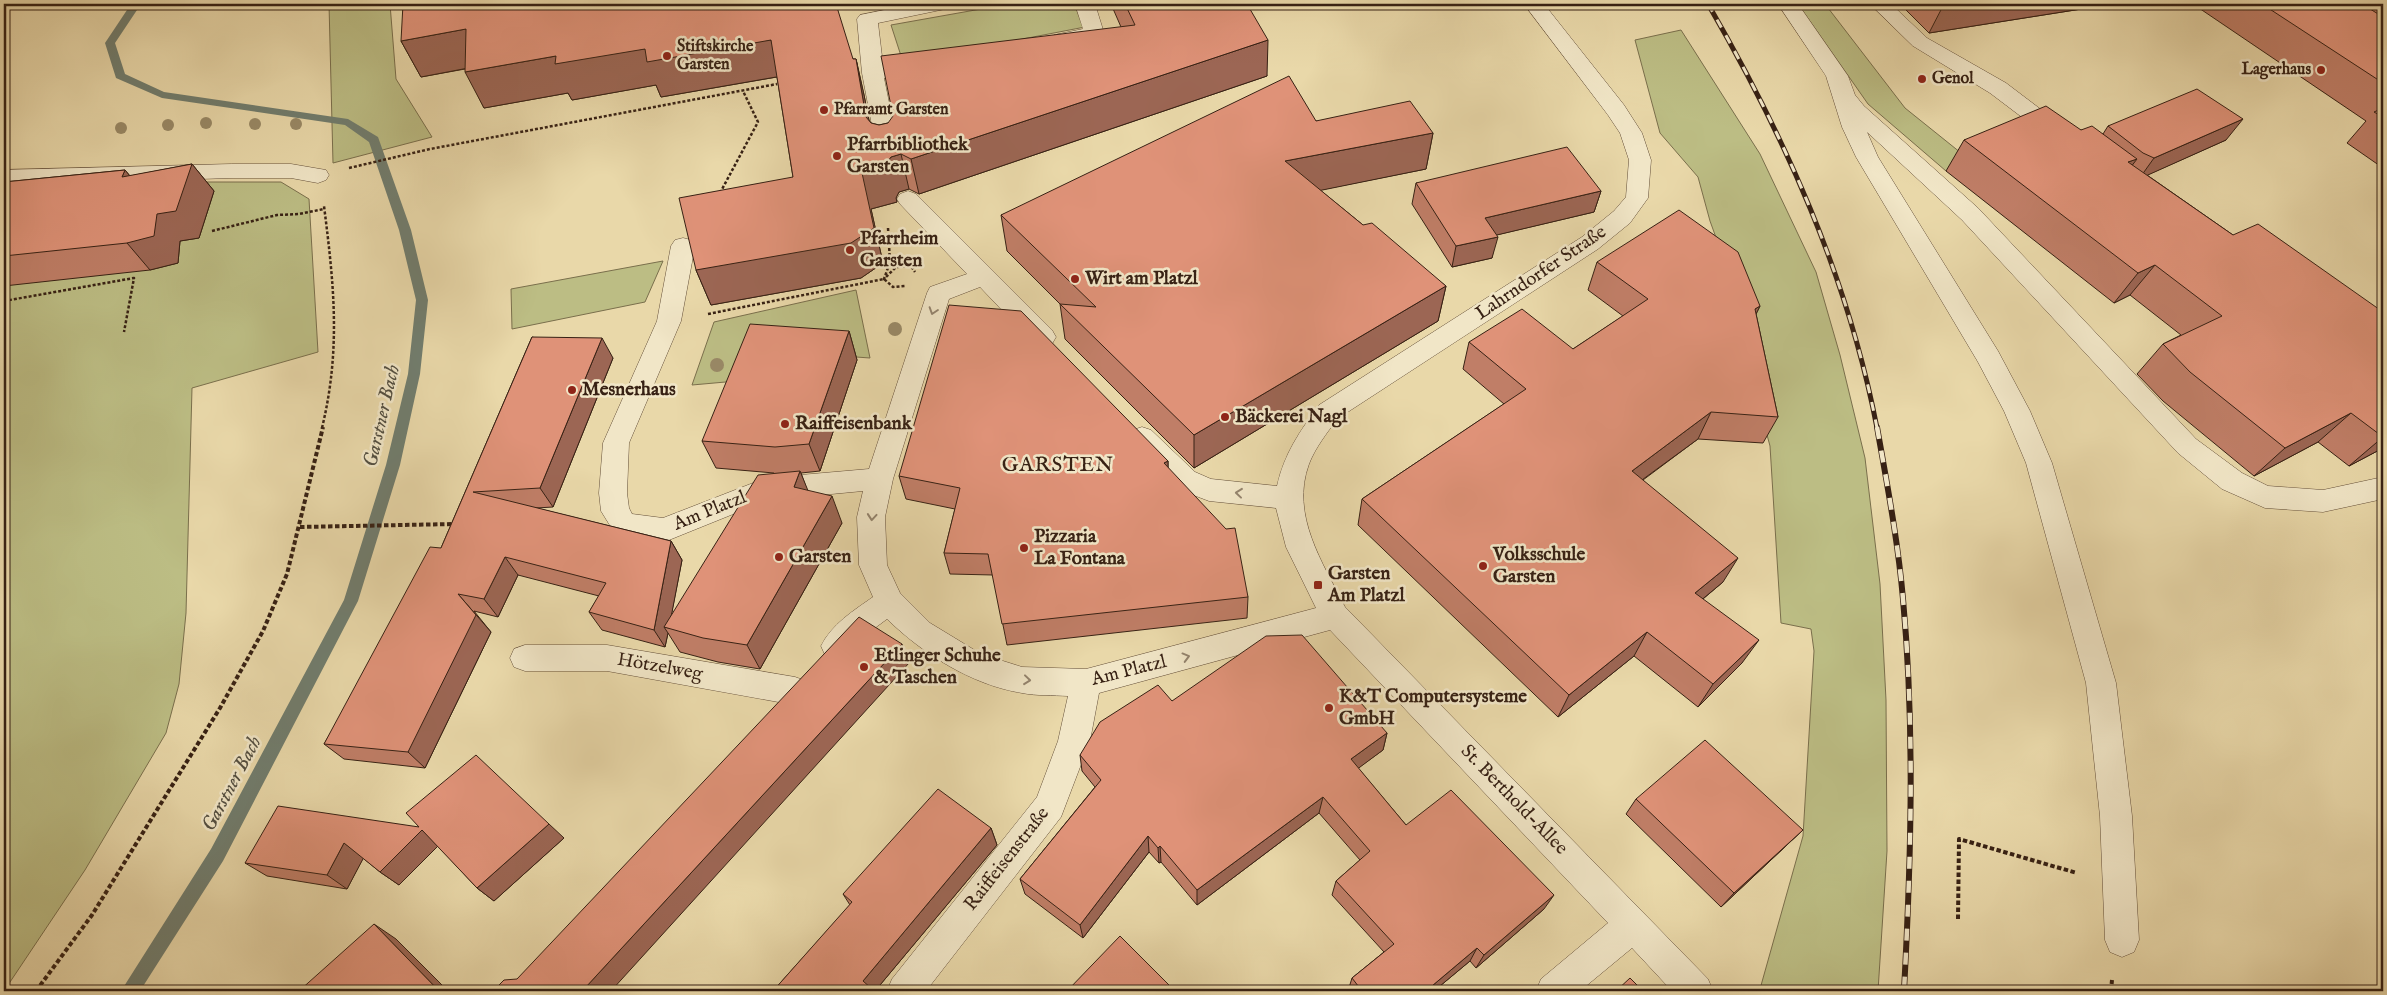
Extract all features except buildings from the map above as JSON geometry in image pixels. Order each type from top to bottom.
[{"type":"street","points":[[888,152],[873,74],[867,19],[943,4]]},
{"type":"street","points":[[1046,42],[1094,33],[1085,4]]},
{"type":"street","name":"Lahrndorfer Straße","points":[[1288,498],[1295,465],[1308,441],[1328,412],[1590,243],[1622,217],[1637,198],[1640,160],[1631,134],[1616,110],[1534,4]]},
{"type":"street","points":[[1788,4],[1837,76],[1845,96],[1853,127],[1867,157],[1989,358],[2017,411],[2039,463],[2101,683],[2116,816],[2122,940]]},
{"type":"street","points":[[1880,4],[1920,42],[2003,91],[2074,146]]},
{"type":"street","points":[[873,74],[940,61]]},
{"type":"street","points":[[1845,96],[1856,111],[1970,214],[2187,446],[2220,472],[2249,491],[2278,499],[2323,501],[2383,488]]},
{"type":"street","points":[[4,178],[232,171],[291,172],[318,175]]},
{"type":"street","points":[[908,199],[1060,354]]},
{"type":"street","name":"Am Platzl","points":[[683,246],[670,321],[616,444],[613,493],[615,511],[624,524],[664,530],[766,489],[879,479]]},
{"type":"street","points":[[929,285],[984,277]]},
{"type":"street","name":"Am Platzl","points":[[929,285],[871,517],[873,566],[889,601],[920,632],[973,665],[1022,680],[1086,683],[1335,616]]},
{"type":"street","points":[[1123,417],[1185,480],[1209,490],[1288,498]]},
{"type":"street","name":"St. Berthold-Allee","points":[[1288,498],[1300,547],[1335,616],[1448,730],[1696,991]]},
{"type":"street","points":[[768,719],[850,630],[889,601]]},
{"type":"street","name":"Hötzelweg","points":[[525,658],[607,658],[809,675]]},
{"type":"street","name":"Raiffeisenstraße","points":[[904,991],[1050,806],[1074,742],[1086,683]]},
{"type":"street","points":[[1553,991],[1633,925]]},
{"type":"path","points":[[346,168],[430,149],[777,84]]},
{"type":"path","points":[[683,246],[684,231],[711,209],[758,122],[743,91]]},
{"type":"path","points":[[36,991],[92,915],[220,708],[263,631],[286,574],[300,527],[331,391],[335,333],[333,279],[318,175]]},
{"type":"path","points":[[884,279],[890,262],[886,232],[895,212],[908,199]]},
{"type":"path","points":[[212,231],[277,216],[324,209]]},
{"type":"path","points":[[670,321],[884,279],[896,267],[911,266],[929,285]]},
{"type":"path","points":[[4,301],[134,278],[124,332]]},
{"type":"path","points":[[884,279],[893,287],[929,285]]},
{"type":"path","points":[[300,527],[421,523],[459,524]]},
{"type":"path","points":[[1958,918],[1960,839],[2120,886]]},
{"type":"green space","points":[[329,4],[390,4],[396,79],[432,137],[333,163]]},
{"type":"green space","points":[[1009,4],[1075,4],[1085,27],[903,62],[891,25]]},
{"type":"green space","points":[[1798,4],[1825,4],[1905,108],[1971,161],[1946,171],[1868,104]]},
{"type":"green space","points":[[1681,30],[1760,154],[1816,272],[1840,355],[1865,458],[1880,584],[1886,700],[1887,851],[1878,991],[1763,991],[1760,989],[1803,836],[1814,651],[1811,629],[1781,623],[1770,446],[1749,368],[1743,312],[1710,221],[1698,177],[1660,133],[1635,40]]},
{"type":"green space","points":[[199,182],[281,182],[309,199],[318,352],[192,388],[186,613],[179,684],[166,733],[85,870],[4,991],[4,212]]},
{"type":"green space","points":[[663,261],[645,302],[512,329],[511,289]]},
{"type":"green space","points":[[856,290],[870,358],[759,350],[748,380],[692,385],[714,322]]},
{"type":"waterway","name":"Garstner Bach","points":[[130,991],[217,855],[351,601],[393,465],[414,374],[422,300],[405,230],[374,140],[348,122],[162,95],[120,76],[110,43],[136,4]]},
{"type":"railway","points":[[1708,4],[1763,105],[1810,209],[1849,317],[1865,372],[1877,428]]},
{"type":"railway","points":[[1877,427],[1901,577],[1907,648],[1911,795],[1904,991]]},
{"type":"place","name":"Stiftskirche Garsten","points":[[667,56]]},
{"type":"place","name":"Lagerhaus","points":[[2321,70]]},
{"type":"place","name":"Genol","points":[[1922,79]]},
{"type":"place","name":"Pfarramt Garsten","points":[[824,110]]},
{"type":"place","name":"Pfarrbibliothek Garsten","points":[[837,156]]},
{"type":"place","name":"Pfarrheim Garsten","points":[[850,250]]},
{"type":"place","name":"Wirt am Platzl","points":[[1075,279]]},
{"type":"place","name":"Mesnerhaus","points":[[572,390]]},
{"type":"place","name":"Bäckerei Nagl","points":[[1225,417]]},
{"type":"place","name":"Raiffeisenbank","points":[[785,424]]},
{"type":"place","name":"Pizzaria La Fontana","points":[[1024,548]]},
{"type":"place","name":"Garsten","points":[[779,557]]},
{"type":"place","name":"Volksschule Garsten","points":[[1483,566]]},
{"type":"place","name":"Garsten Am Platzl","points":[[1318,585]]},
{"type":"place","name":"Etlinger Schuhe & Taschen","points":[[864,667]]},
{"type":"place","name":"K&T Computersysteme GmbH","points":[[1329,708]]},
{"type":"district","name":"GARSTEN","points":[[1058,465]]}]
